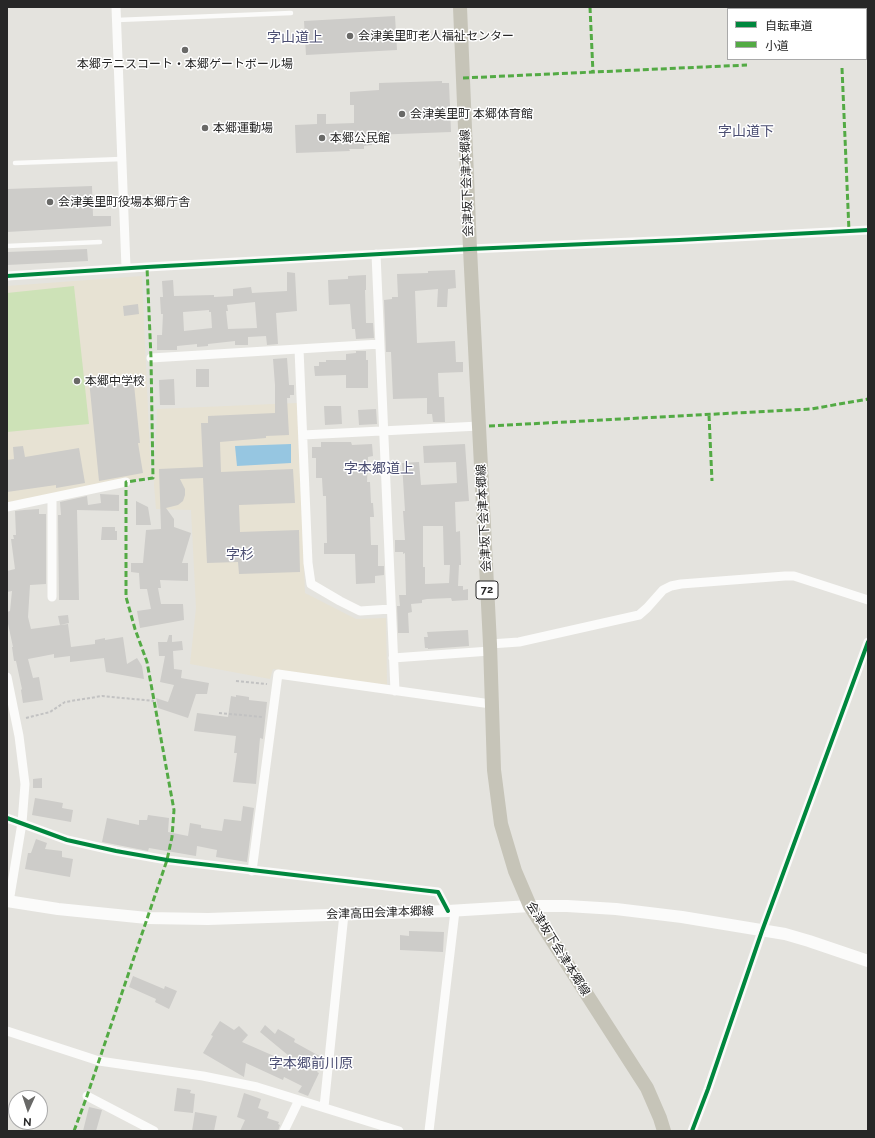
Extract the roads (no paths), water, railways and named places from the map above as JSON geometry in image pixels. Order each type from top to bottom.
[{"type":"main road","name":"会津坂下会津本郷線","points":[[460,7],[470,249],[490,647],[494,770],[501,824],[515,871],[530,906],[646,1088],[660,1118],[664,1131]]},
{"type":"main road","name":"会津高田会津本郷線","points":[[8,901],[58,910],[147,918],[238,919],[451,911],[530,906],[616,909],[682,917],[785,934],[868,961]]},
{"type":"street","points":[[116,7],[126,268]]},
{"type":"street","points":[[7,276],[376,254],[868,230]]},
{"type":"street","points":[[376,254],[395,691]]},
{"type":"street","points":[[151,358],[380,344]]},
{"type":"street","points":[[299,349],[310,584],[360,611],[392,609]]},
{"type":"street","points":[[303,435],[479,426]]},
{"type":"street","points":[[7,506],[126,482]]},
{"type":"street","points":[[52,498],[52,596]]},
{"type":"street","points":[[394,658],[490,647],[519,642],[639,615],[663,590],[671,586],[681,584],[794,576],[868,600]]},
{"type":"street","points":[[692,1131],[708,1089],[762,931],[868,642]]},
{"type":"street","points":[[252,871],[278,674],[491,704]]},
{"type":"street","points":[[7,677],[13,722],[25,784],[22,823],[8,901]]},
{"type":"street","points":[[7,818],[67,840],[167,860],[438,892],[451,911],[429,1131]]},
{"type":"street","points":[[324,1108],[344,914]]},
{"type":"street","points":[[7,1030],[99,1061],[203,1076],[257,1087],[399,1131]]},
{"type":"street","points":[[87,1096],[154,1131]]},
{"type":"street","points":[[284,1131],[300,1100]]},
{"type":"lane","points":[[117,20],[291,13]]},
{"type":"lane","points":[[15,162],[122,159]]},
{"type":"lane","points":[[7,246],[100,242]]},
{"type":"water","points":[[291,444],[291,463],[237,466],[235,446]]},
{"type":"place","name":"会津美里町老人福祉センター","points":[[350,36]]},
{"type":"place","name":"本郷テニスコート・本郷ゲートボール場","points":[[185,50]]},
{"type":"place","name":"会津美里町 本郷体育館","points":[[402,114]]},
{"type":"place","name":"本郷運動場","points":[[205,128]]},
{"type":"place","name":"本郷公民館","points":[[322,138]]},
{"type":"place","name":"会津美里町役場本郷庁舎","points":[[50,202]]},
{"type":"place","name":"本郷中学校","points":[[77,381]]},
{"type":"district","name":"字山道上","points":[[295,38]]},
{"type":"district","name":"字山道下","points":[[746,132]]},
{"type":"district","name":"字本郷道上","points":[[379,469]]},
{"type":"district","name":"字杉","points":[[240,555]]},
{"type":"district","name":"字本郷前川原","points":[[311,1064]]}]
